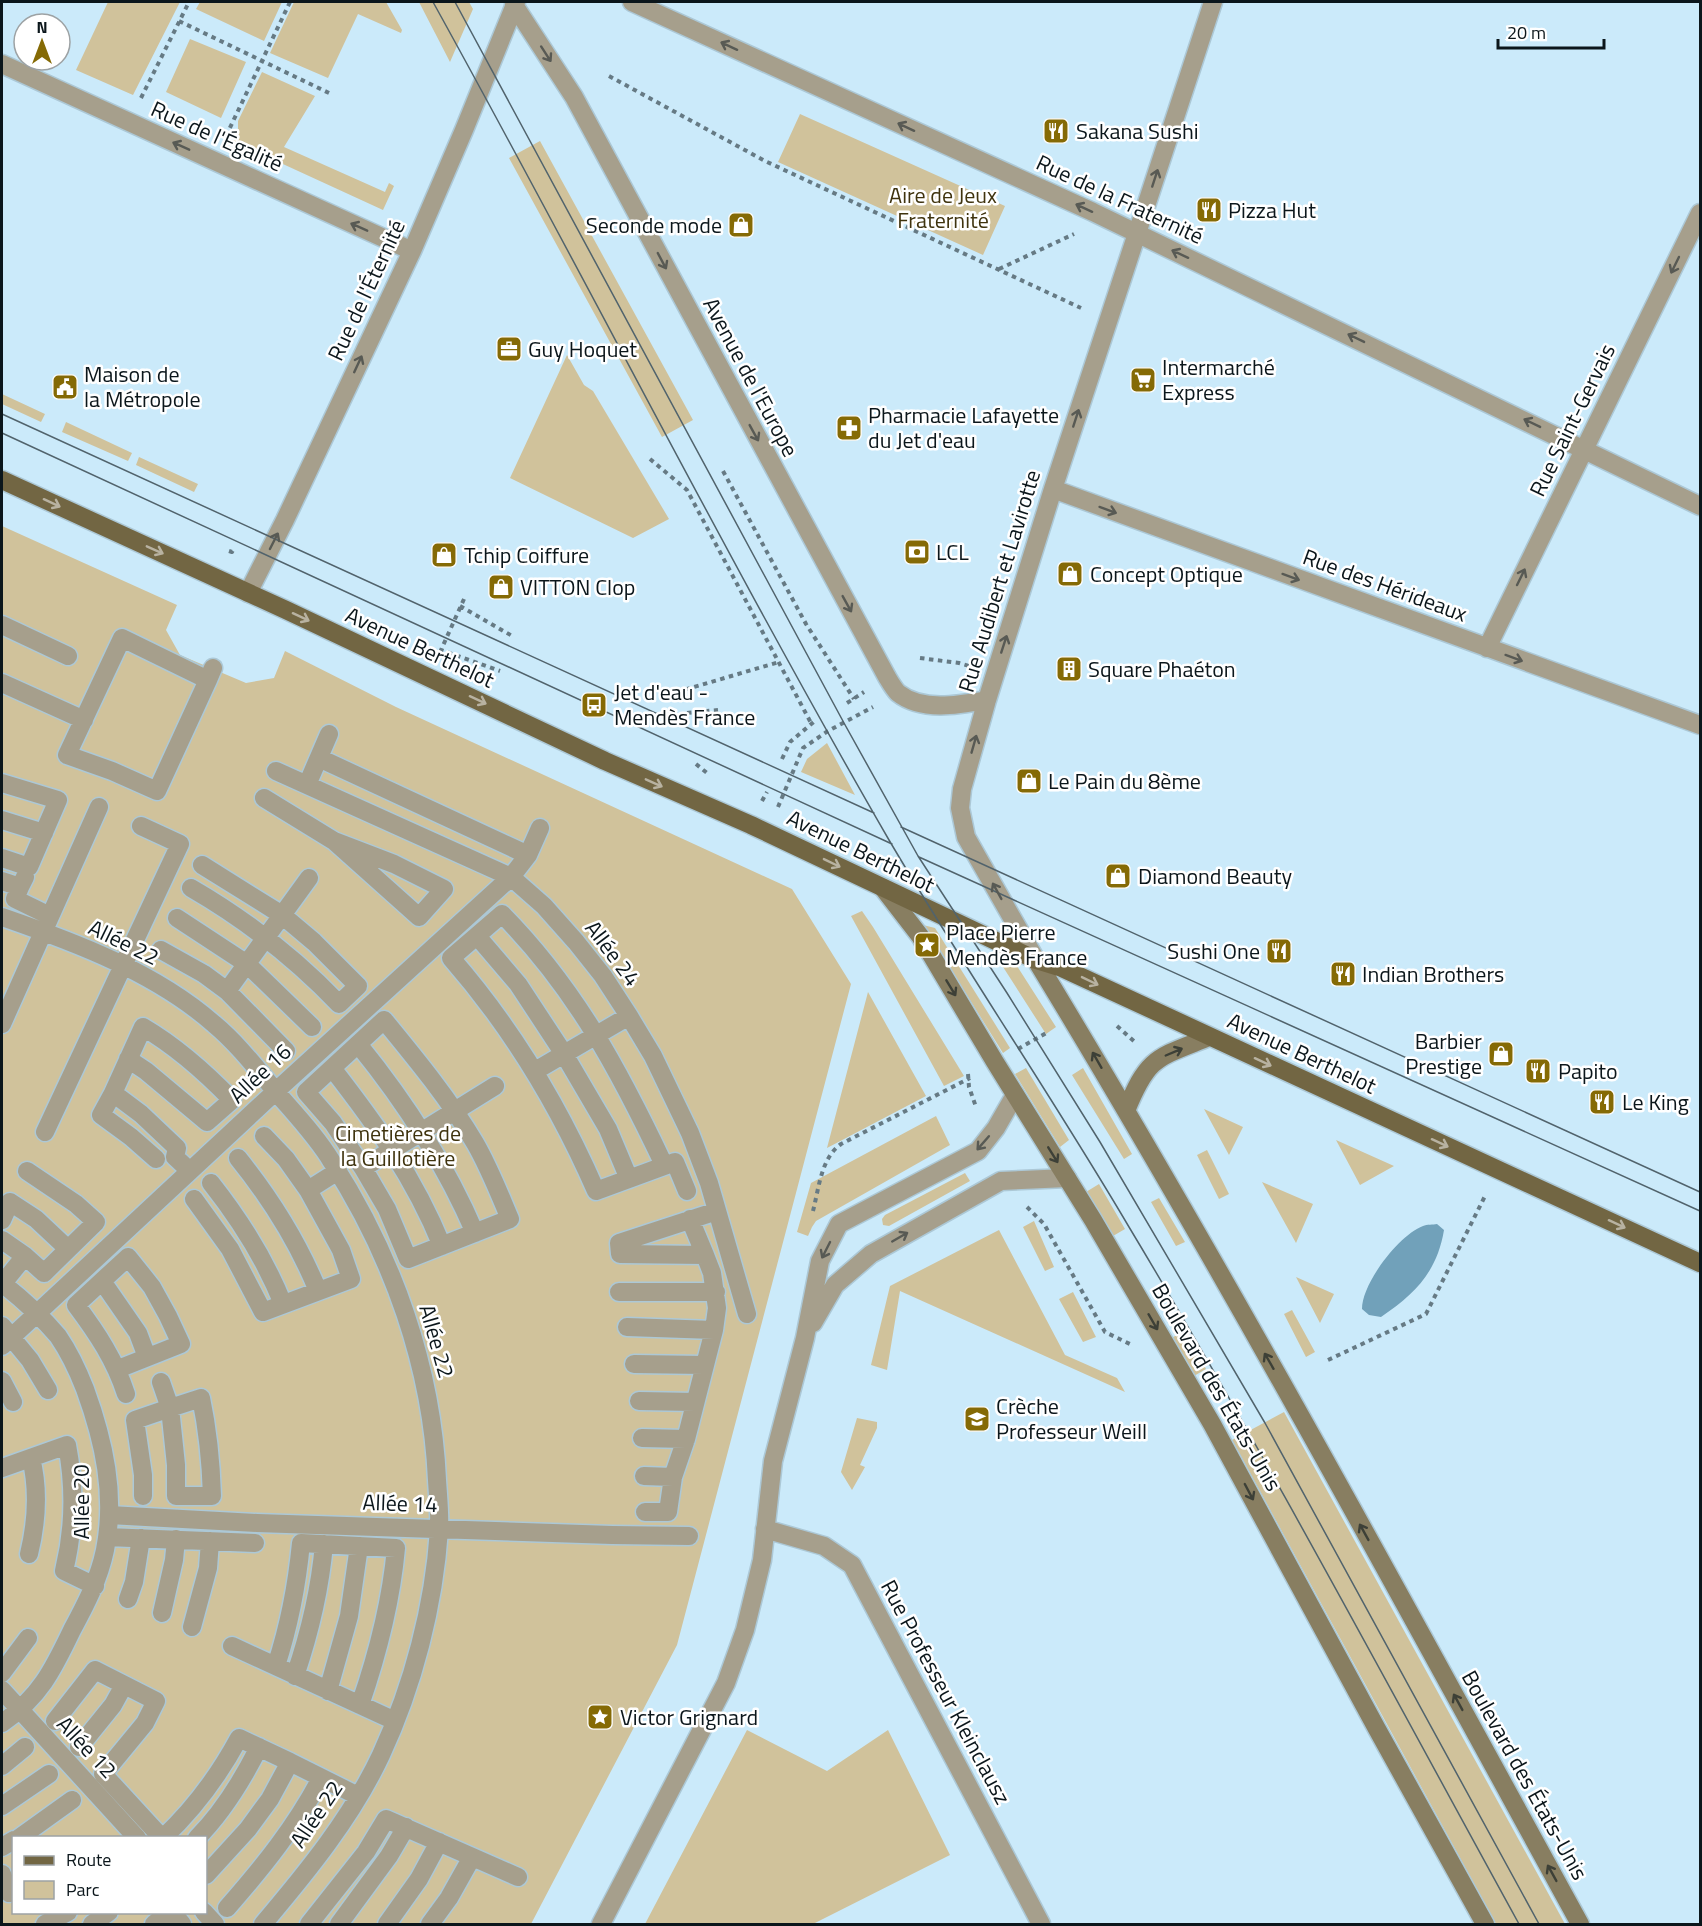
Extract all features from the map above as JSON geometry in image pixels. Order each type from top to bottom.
[{"type":"main road","name":"Avenue Berthelot","points":[[2,480],[605,761],[767,833],[1036,960],[1062,968],[1701,1263]]},
{"type":"main road","name":"Boulevard des États-Unis","points":[[883,888],[920,936],[1067,1178],[1212,1424],[1485,1924]]},
{"type":"main road","name":"Boulevard des États-Unis","points":[[1036,960],[1126,1111],[1280,1380],[1580,1924]]},
{"type":"main road","points":[[1126,1111],[1137,1083],[1156,1059],[1209,1037]]},
{"type":"street","name":"Rue de la Fraternité","points":[[632,2],[1136,233],[1701,506]]},
{"type":"street","name":"Rue Audibert et Lavirotte","points":[[1036,960],[966,837],[960,808],[962,789],[987,700],[1053,489],[1213,2]]},
{"type":"street","name":"Rue de l'Éternité","points":[[248,593],[412,251],[515,3]]},
{"type":"street","name":"Avenue de l'Europe","points":[[515,3],[574,98],[881,667],[897,692]]},
{"type":"street","name":"Rue de l'Égalité","points":[[2,64],[412,251]]},
{"type":"street","name":"Rue Saint-Gervais","points":[[1486,648],[1701,213]]},
{"type":"street","name":"Rue des Hérideaux","points":[[1053,489],[1701,725]]},
{"type":"street","points":[[2,625],[68,656]]},
{"type":"street","points":[[122,638],[211,674],[157,791],[112,771],[67,755],[84,720],[122,638]]},
{"type":"street","points":[[2,682],[84,720]]},
{"type":"street","points":[[2,695],[17,698],[20,692]]},
{"type":"street","points":[[897,692],[917,702],[940,705],[962,705],[987,700]]},
{"type":"street","points":[[307,785],[328,734]]},
{"type":"street","points":[[319,758],[528,855]]},
{"type":"street","name":"Allée 24","points":[[276,771],[511,877],[544,906],[576,942],[630,1016],[653,1056],[690,1133],[717,1211],[747,1314]]},
{"type":"street","points":[[2,783],[58,800],[15,899],[47,924]]},
{"type":"street","points":[[264,798],[334,841],[418,917],[444,889],[394,864],[334,841]]},
{"type":"street","points":[[2,1024],[99,807]]},
{"type":"street","points":[[2,820],[44,833]]},
{"type":"street","points":[[45,1131],[180,844],[141,825]]},
{"type":"street","name":"Allée 16","points":[[5,1336],[35,1313],[511,877],[528,855],[540,828]]},
{"type":"street","points":[[2,858],[29,867]]},
{"type":"street","points":[[191,888],[267,937],[309,973],[339,1004],[358,986],[314,942],[282,915],[202,865]]},
{"type":"street","points":[[227,991],[309,878]]},
{"type":"street","points":[[2,880],[20,887]]},
{"type":"street","points":[[664,1166],[628,1091],[574,998],[502,914],[452,958],[494,1011],[535,1071],[576,1144],[596,1191],[675,1162],[687,1191]]},
{"type":"street","name":"Allée 22","points":[[2,917],[47,924],[85,948],[174,995],[213,1023],[249,1058],[299,1118],[338,1171],[376,1240],[399,1294],[417,1348],[429,1403],[436,1461],[439,1528],[434,1577],[422,1636],[395,1721],[379,1758],[346,1816],[263,1924]]},
{"type":"street","points":[[177,918],[247,964],[312,1027]]},
{"type":"street","points":[[477,936],[518,984],[564,1053],[608,1129],[629,1179]]},
{"type":"street","points":[[161,950],[204,974],[227,991],[286,1051]]},
{"type":"street","points":[[535,1071],[630,1016]]},
{"type":"street","points":[[384,1020],[454,1111],[480,1153],[510,1219],[408,1259],[387,1209],[363,1168],[333,1123],[306,1092],[358,1044],[384,1020]]},
{"type":"street","points":[[128,1059],[146,1071],[207,1122],[232,1100],[193,1062],[167,1041],[143,1027],[101,1115],[131,1137],[156,1160]]},
{"type":"street","points":[[358,1044],[423,1131],[459,1195],[475,1233]]},
{"type":"street","points":[[332,1068],[405,1168],[427,1210],[442,1246]]},
{"type":"street","points":[[363,1168],[495,1086]]},
{"type":"street","points":[[113,1093],[141,1114],[177,1148],[175,1156],[190,1171]]},
{"type":"street","points":[[601,1924],[726,1683],[745,1630],[762,1560],[773,1461],[805,1338],[820,1261],[839,1224],[978,1150],[996,1128],[1015,1095]]},
{"type":"street","points":[[194,1199],[230,1249],[263,1312],[351,1279],[341,1250],[308,1190],[286,1160],[264,1136]]},
{"type":"street","points":[[238,1158],[282,1218],[303,1255],[318,1291]]},
{"type":"street","points":[[2,1240],[44,1273],[96,1222],[67,1198],[27,1171]]},
{"type":"street","points":[[308,1190],[338,1171]]},
{"type":"street","points":[[805,1338],[835,1284],[871,1254],[1001,1181],[1067,1178]]},
{"type":"street","points":[[211,1183],[256,1245],[283,1304]]},
{"type":"street","points":[[2,1220],[10,1202],[36,1219],[68,1249]]},
{"type":"street","points":[[705,1255],[620,1254],[620,1244],[717,1211]]},
{"type":"street","points":[[645,1512],[668,1512],[673,1477],[686,1439],[714,1330],[717,1308],[712,1273],[690,1219]]},
{"type":"street","points":[[2,1283],[25,1256]]},
{"type":"street","points":[[118,1369],[181,1344],[152,1287],[128,1257],[76,1305],[101,1339],[118,1369],[126,1394]]},
{"type":"street","points":[[102,1281],[116,1298],[138,1333],[147,1357]]},
{"type":"street","name":"Allée 20","points":[[2,1283],[58,1337],[78,1371],[102,1439],[108,1479],[109,1515],[107,1537],[95,1586],[44,1684],[21,1710],[2,1723]]},
{"type":"street","points":[[619,1292],[716,1292]]},
{"type":"street","points":[[627,1327],[714,1330]]},
{"type":"street","points":[[5,1336],[30,1360],[48,1390]]},
{"type":"street","points":[[634,1364],[704,1365]]},
{"type":"street","points":[[2,1381],[13,1402]]},
{"type":"street","points":[[143,1496],[143,1475],[135,1420],[170,1408],[201,1398],[209,1442],[212,1496],[176,1496],[176,1466],[170,1408],[161,1382]]},
{"type":"street","points":[[639,1401],[695,1402]]},
{"type":"street","points":[[642,1438],[686,1439]]},
{"type":"street","points":[[2,1468],[67,1445],[73,1486],[73,1505],[64,1571],[95,1586]]},
{"type":"street","points":[[29,1554],[34,1533],[37,1499],[36,1477],[31,1458]]},
{"type":"street","points":[[644,1476],[673,1477]]},
{"type":"street","name":"Allée 14","points":[[109,1515],[257,1523],[689,1536]]},
{"type":"street","name":"Rue Professeur Kleinclausz","points":[[765,1529],[824,1546],[852,1566],[1041,1924]]},
{"type":"street","points":[[107,1537],[255,1543]]},
{"type":"street","points":[[128,1599],[134,1582],[141,1538]]},
{"type":"street","points":[[162,1613],[174,1560],[176,1539]]},
{"type":"street","points":[[192,1627],[208,1568],[210,1541]]},
{"type":"street","points":[[276,1666],[292,1608],[301,1543],[396,1548],[393,1586],[385,1627],[360,1705]]},
{"type":"street","points":[[295,1676],[315,1608],[324,1544]]},
{"type":"street","points":[[328,1690],[349,1616],[358,1546]]},
{"type":"street","points":[[2,1674],[28,1638]]},
{"type":"street","points":[[232,1646],[395,1721]]},
{"type":"street","points":[[56,1721],[95,1670],[156,1701],[145,1723],[103,1774],[161,1836]]},
{"type":"street","points":[[79,1747],[113,1705],[124,1684]]},
{"type":"street","name":"Allée 12","points":[[2,1690],[135,1836]]},
{"type":"street","points":[[165,1836],[178,1824],[224,1766],[239,1738],[358,1796]]},
{"type":"street","points":[[2,1766],[25,1747]]},
{"type":"street","points":[[199,1836],[224,1805],[259,1747]]},
{"type":"street","points":[[207,1874],[248,1829],[270,1799],[290,1762]]},
{"type":"street","points":[[2,1806],[49,1774]]},
{"type":"street","points":[[227,1908],[264,1867],[307,1805],[321,1778]]},
{"type":"street","points":[[22,1836],[72,1800]]},
{"type":"street","points":[[309,1924],[366,1852],[386,1818],[518,1877]]},
{"type":"street","points":[[339,1924],[389,1856],[406,1827]]},
{"type":"street","points":[[387,1924],[419,1879],[439,1842]]},
{"type":"street","points":[[430,1924],[449,1898],[472,1857]]},
{"type":"street","points":[[2,1874],[9,1893]]},
{"type":"street","points":[[45,1924],[64,1914]]},
{"type":"street","points":[[92,1924],[106,1914]]},
{"type":"street","points":[[154,1924],[167,1914]]},
{"type":"path","points":[[128,122],[189,2]]},
{"type":"path","points":[[214,161],[290,2]]},
{"type":"path","points":[[179,21],[328,93]]},
{"type":"path","points":[[609,76],[765,160],[1081,308]]},
{"type":"path","points":[[998,269],[1076,233]]},
{"type":"path","points":[[650,459],[687,490],[811,723]]},
{"type":"path","points":[[723,471],[806,624],[854,699]]},
{"type":"path","points":[[464,599],[441,651],[500,671]]},
{"type":"path","points":[[460,606],[514,637]]},
{"type":"path","points":[[920,658],[959,663],[973,668]]},
{"type":"path","points":[[677,692],[779,662]]},
{"type":"path","points":[[847,703],[873,686]]},
{"type":"path","points":[[767,833],[803,748],[828,731],[897,692]]},
{"type":"path","points":[[687,713],[718,710]]},
{"type":"path","points":[[782,759],[790,742],[816,720]]},
{"type":"path","points":[[1113,1022],[1143,1050]]},
{"type":"path","points":[[966,1070],[970,1078],[969,1088],[988,1139]]},
{"type":"path","points":[[1328,1360],[1426,1314],[1488,1191]]},
{"type":"green space","points":[[108,2],[180,2],[133,95],[76,70]]},
{"type":"green space","points":[[200,2],[282,2],[264,41],[196,9]]},
{"type":"green space","points":[[294,2],[386,2],[402,30],[401,33],[358,14],[328,78],[270,53]]},
{"type":"green space","points":[[419,2],[469,2],[473,9],[450,62]]},
{"type":"green space","points":[[190,39],[246,62],[221,118],[166,92]]},
{"type":"green space","points":[[262,72],[315,96],[284,147],[385,192],[389,183],[394,186],[383,210],[233,141],[238,134],[238,121]]},
{"type":"green space","name":"Aire de Jeux Fraternité","points":[[800,114],[1005,206],[983,255],[778,162]]},
{"type":"green space","points":[[540,141],[693,420],[662,437],[509,158]]},
{"type":"green space","points":[[567,355],[584,385],[593,391],[669,519],[633,538],[510,478]]},
{"type":"green space","points":[[2,394],[45,414],[41,422],[2,404]]},
{"type":"green space","points":[[66,422],[132,453],[128,461],[62,432]]},
{"type":"green space","points":[[139,457],[198,484],[194,492],[136,465]]},
{"type":"green space","name":"Cimetières de la Guillotière","points":[[2,526],[177,605],[166,630],[180,655],[246,683],[274,678],[285,651],[396,707],[792,889],[851,984],[677,1645],[531,1924],[2,1924]]},
{"type":"green space","points":[[827,743],[855,795],[801,772],[807,759]]},
{"type":"green space","points":[[862,911],[964,1076],[944,1086],[851,916]]},
{"type":"green space","points":[[923,925],[935,928],[1010,1048],[1003,1053]]},
{"type":"green space","points":[[996,956],[1017,966],[1056,1027],[1046,1034]]},
{"type":"green space","points":[[868,992],[926,1096],[827,1148]]},
{"type":"green space","points":[[1026,1068],[1069,1140],[1060,1147],[1015,1074]]},
{"type":"green space","points":[[1083,1068],[1132,1154],[1124,1159],[1072,1075]]},
{"type":"green space","points":[[1204,1109],[1243,1127],[1229,1155]]},
{"type":"green space","points":[[936,1116],[950,1145],[816,1221],[808,1236],[797,1232],[811,1183]]},
{"type":"green space","points":[[1336,1140],[1394,1166],[1360,1185]]},
{"type":"green space","points":[[1207,1150],[1229,1194],[1219,1199],[1197,1155]]},
{"type":"green space","points":[[965,1173],[970,1181],[889,1226],[883,1225],[882,1219],[885,1215]]},
{"type":"green space","points":[[1262,1182],[1313,1204],[1296,1243]]},
{"type":"green space","points":[[1099,1184],[1125,1229],[1113,1236],[1086,1192]]},
{"type":"green space","points":[[1159,1198],[1185,1242],[1176,1246],[1151,1202]]},
{"type":"green space","points":[[1034,1221],[1054,1267],[1045,1271],[1023,1227]]},
{"type":"green space","points":[[999,1230],[1065,1355],[1117,1378],[1125,1392],[900,1291],[887,1370],[871,1365],[890,1286]]},
{"type":"green space","points":[[1296,1277],[1334,1294],[1320,1323]]},
{"type":"green space","points":[[1073,1292],[1096,1337],[1083,1342],[1059,1299]]},
{"type":"green space","points":[[1292,1310],[1315,1352],[1306,1357],[1284,1314]]},
{"type":"green space","points":[[1186,1331],[1206,1369],[1194,1376],[1171,1338]]},
{"type":"green space","points":[[1284,1412],[1565,1924],[1496,1924],[1232,1440]]},
{"type":"green space","points":[[857,1418],[877,1422],[877,1428],[860,1465],[865,1467],[852,1490],[841,1472]]},
{"type":"green space","points":[[747,1730],[827,1771],[888,1730],[950,1855],[813,1924],[645,1924]]},
{"type":"water","points":[[1437,1224],[1444,1230],[1441,1245],[1423,1281],[1404,1300],[1381,1317],[1369,1315],[1362,1309],[1364,1298],[1368,1286],[1384,1261],[1393,1249],[1413,1231],[1425,1225]]},
{"type":"tram line","points":[[433,2],[830,736],[918,889],[1100,1178],[1230,1399],[1519,1924]]},
{"type":"tram line","points":[[455,2],[918,856],[1100,1142],[1265,1423],[1539,1924]]},
{"type":"tram line","points":[[2,414],[874,813]]},
{"type":"tram line","points":[[2,433],[892,844]]},
{"type":"tram line","points":[[901,827],[1700,1192]]},
{"type":"tram line","points":[[919,857],[1700,1211]]},
{"type":"place","name":"Sakana Sushi","points":[[1056,131]]},
{"type":"place","name":"Pizza Hut","points":[[1209,210]]},
{"type":"place","name":"Seconde mode","points":[[741,225]]},
{"type":"place","name":"Guy Hoquet","points":[[509,349]]},
{"type":"place","name":"Intermarché Express","points":[[1143,380]]},
{"type":"place","name":"Maison de la Métropole","points":[[65,387]]},
{"type":"place","name":"Pharmacie Lafayette du Jet d'eau","points":[[849,428]]},
{"type":"place","name":"LCL","points":[[917,552]]},
{"type":"place","name":"Tchip Coiffure","points":[[444,555]]},
{"type":"place","name":"Concept Optique","points":[[1070,574]]},
{"type":"place","name":"VITTON Clop","points":[[501,587]]},
{"type":"place","name":"Square Phaéton","points":[[1069,669]]},
{"type":"place","name":"Jet d'eau - Mendès France","points":[[594,705]]},
{"type":"place","name":"Le Pain du 8ème","points":[[1029,781]]},
{"type":"place","name":"Diamond Beauty","points":[[1118,876]]},
{"type":"place","name":"Place Pierre Mendès France","points":[[927,945]]},
{"type":"place","name":"Sushi One","points":[[1279,951]]},
{"type":"place","name":"Indian Brothers","points":[[1343,974]]},
{"type":"place","name":"Barbier Prestige","points":[[1501,1054]]},
{"type":"place","name":"Papito","points":[[1538,1071]]},
{"type":"place","name":"Le King","points":[[1602,1102]]},
{"type":"place","name":"Crèche Professeur Weill","points":[[977,1419]]},
{"type":"place","name":"Victor Grignard","points":[[600,1717]]}]
